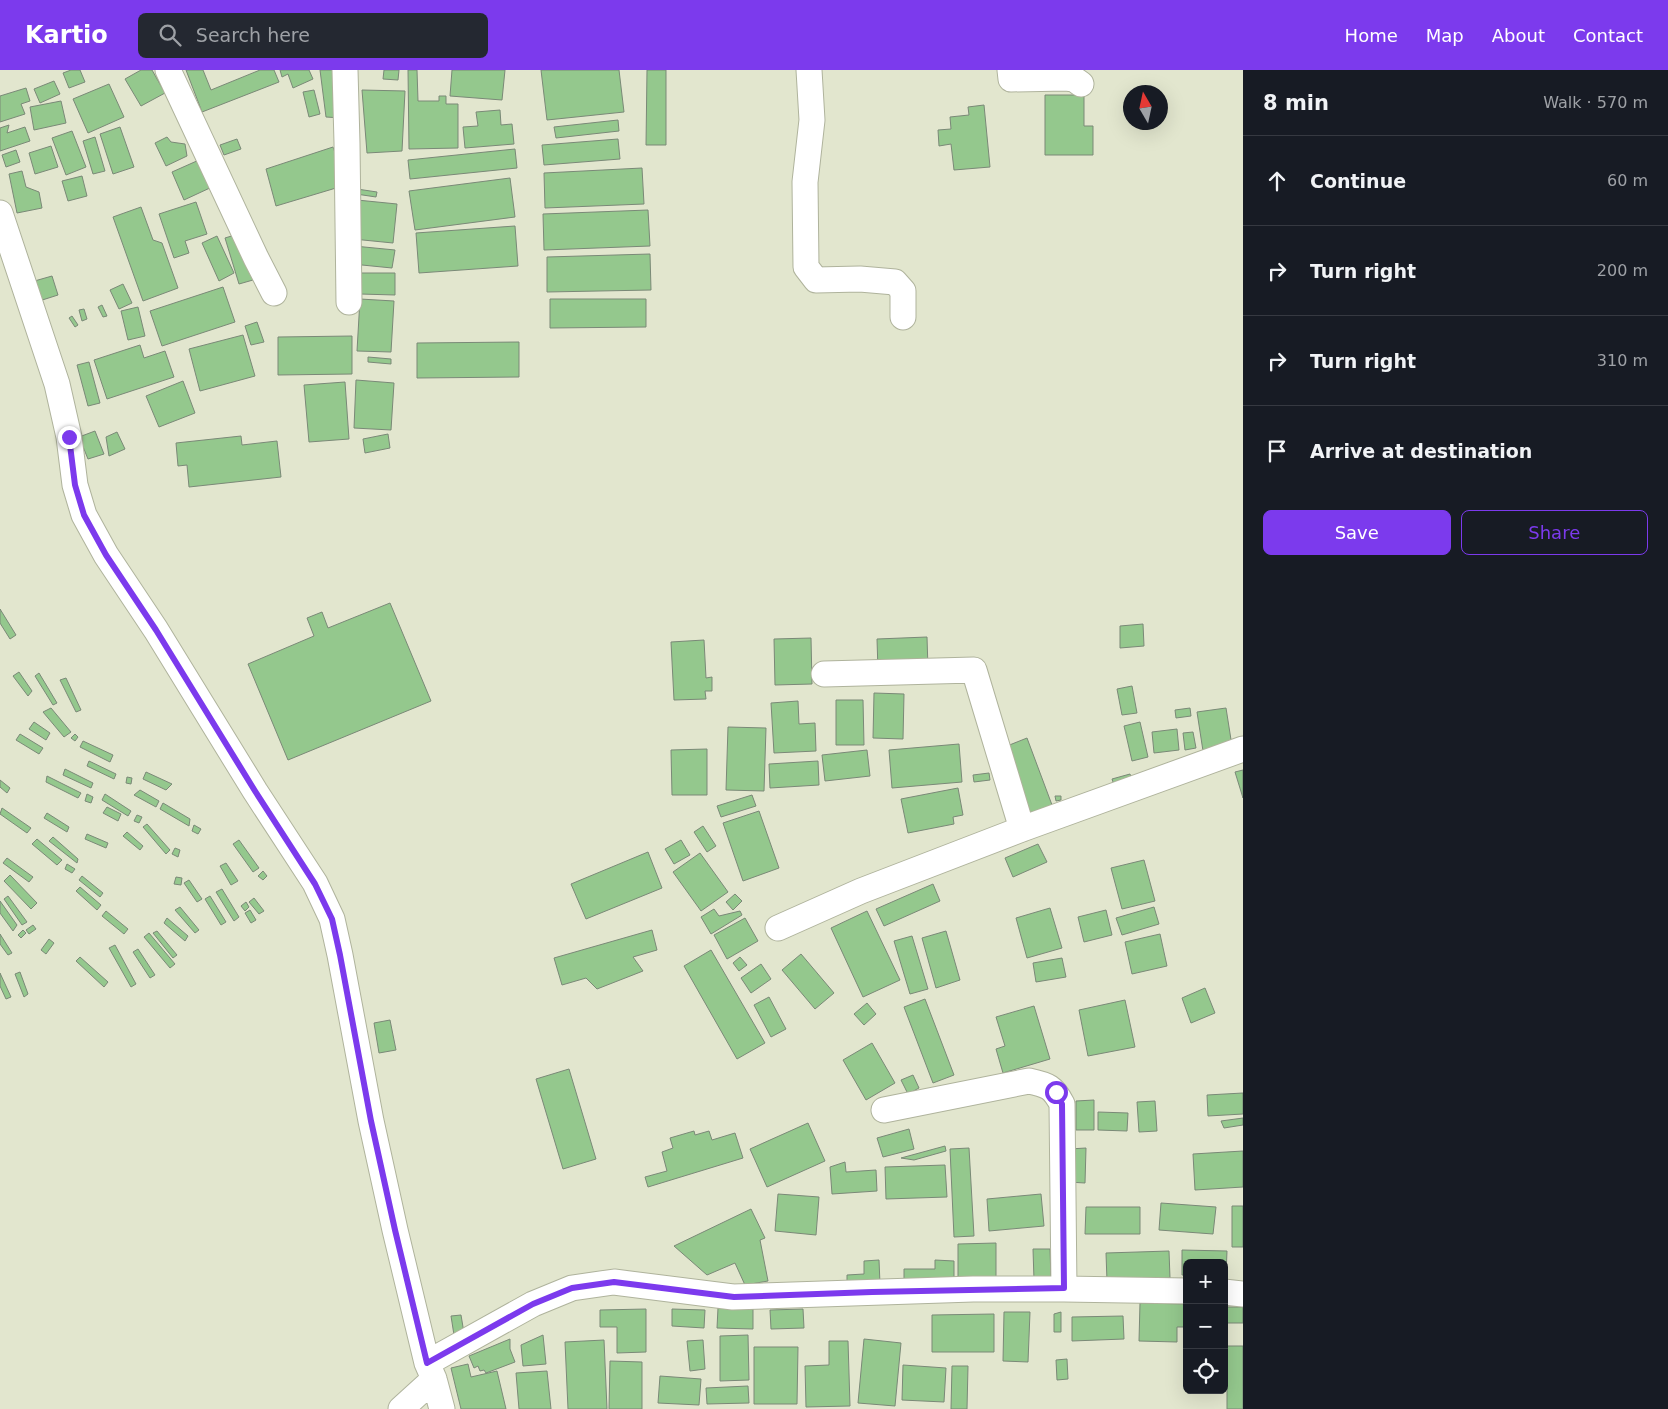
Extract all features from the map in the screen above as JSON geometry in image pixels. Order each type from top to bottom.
[{"type":"street","points":[[168,70],[274,293]]},
{"type":"street","points":[[345,70],[348,143],[349,302]]},
{"type":"street","points":[[809,70],[812,120],[805,182],[806,267],[816,280],[860,279],[895,282],[903,291],[903,317]]},
{"type":"street","points":[[1010,70],[1011,79],[1066,78],[1074,79],[1081,84]]},
{"type":"street","points":[[0,213],[57,384],[69,437],[75,485],[84,515],[106,555],[156,630],[255,791],[315,884],[332,919],[371,1121],[395,1230],[442,1409]]},
{"type":"street","points":[[824,674],[974,670],[1022,829]]},
{"type":"street","points":[[778,928],[861,891],[1022,829],[1243,749]]},
{"type":"street","points":[[884,1110],[1029,1081],[1046,1084],[1056,1092],[1062,1104],[1064,1288]]},
{"type":"street","points":[[401,1409],[431,1371],[533,1304],[572,1288],[614,1282],[734,1297],[1064,1288],[1183,1291]]},
{"type":"street","points":[[1228,1292],[1243,1294]]},
{"type":"building","points":[[71,70],[80,70],[85,82],[69,88],[63,73]]},
{"type":"building","points":[[141,70],[152,70],[165,93],[141,106],[125,79]]},
{"type":"building","points":[[186,70],[203,70],[211,90],[260,70],[274,70],[279,82],[202,112]]},
{"type":"building","points":[[280,70],[309,70],[313,79],[293,88],[288,74],[282,77]]},
{"type":"building","points":[[320,70],[339,70],[342,118],[326,117]]},
{"type":"building","points":[[384,70],[399,70],[398,80],[383,79]]},
{"type":"building","points":[[408,70],[417,70],[418,101],[439,101],[439,96],[446,96],[446,104],[458,104],[458,148],[409,149]]},
{"type":"building","points":[[452,70],[505,70],[502,100],[450,96]]},
{"type":"building","points":[[541,70],[619,70],[624,112],[547,120]]},
{"type":"building","points":[[647,70],[666,70],[666,145],[646,145]]},
{"type":"building","points":[[54,81],[60,94],[40,103],[34,89]]},
{"type":"building","points":[[109,84],[124,117],[88,133],[73,99]]},
{"type":"building","points":[[26,88],[30,101],[21,104],[25,114],[0,122],[0,96]]},
{"type":"building","points":[[314,90],[320,114],[309,117],[303,92]]},
{"type":"building","points":[[362,90],[405,91],[402,151],[367,153]]},
{"type":"building","points":[[1045,95],[1084,95],[1084,126],[1093,126],[1093,155],[1045,155]]},
{"type":"building","points":[[61,101],[66,123],[34,130],[30,107]]},
{"type":"building","points":[[984,105],[990,167],[954,170],[951,144],[939,146],[938,130],[951,129],[950,117],[969,115],[968,107]]},
{"type":"building","points":[[500,110],[501,125],[512,124],[514,144],[465,148],[463,127],[478,126],[476,112]]},
{"type":"building","points":[[618,120],[619,131],[556,138],[554,127]]},
{"type":"building","points":[[9,125],[7,133],[25,127],[30,141],[0,151],[0,128]]},
{"type":"building","points":[[120,127],[134,167],[113,174],[100,134]]},
{"type":"building","points":[[72,131],[86,167],[66,175],[52,138]]},
{"type":"building","points":[[95,137],[105,171],[93,174],[83,141]]},
{"type":"building","points":[[167,137],[171,142],[185,144],[187,156],[166,166],[155,143]]},
{"type":"building","points":[[237,139],[241,149],[224,155],[220,145]]},
{"type":"building","points":[[618,139],[620,159],[544,165],[542,145]]},
{"type":"building","points":[[51,146],[58,167],[35,174],[29,153]]},
{"type":"building","points":[[333,147],[346,185],[276,206],[266,169]]},
{"type":"building","points":[[515,149],[517,168],[410,179],[408,160]]},
{"type":"building","points":[[16,150],[20,162],[6,167],[2,155]]},
{"type":"building","points":[[199,160],[212,187],[184,200],[172,172]]},
{"type":"building","points":[[642,168],[644,204],[545,208],[544,173]]},
{"type":"building","points":[[22,171],[26,187],[39,192],[42,208],[17,213],[9,174]]},
{"type":"building","points":[[82,176],[87,196],[68,201],[62,181]]},
{"type":"building","points":[[510,178],[515,217],[415,230],[409,191]]},
{"type":"building","points":[[357,189],[377,192],[376,197],[356,194]]},
{"type":"building","points":[[357,200],[397,204],[393,243],[353,239]]},
{"type":"building","points":[[196,202],[207,234],[185,241],[189,253],[174,258],[159,214]]},
{"type":"building","points":[[141,207],[153,240],[162,243],[178,288],[143,301],[113,217]]},
{"type":"building","points":[[648,210],[650,246],[544,250],[543,214]]},
{"type":"building","points":[[515,226],[518,266],[419,273],[416,233]]},
{"type":"building","points":[[238,234],[253,280],[239,284],[225,238]]},
{"type":"building","points":[[217,236],[234,273],[219,281],[202,243]]},
{"type":"building","points":[[354,246],[395,250],[392,268],[352,264]]},
{"type":"building","points":[[650,254],[651,290],[547,292],[547,257]]},
{"type":"building","points":[[360,273],[395,273],[395,295],[360,294]]},
{"type":"building","points":[[52,276],[58,295],[36,302],[31,282]]},
{"type":"building","points":[[123,284],[132,303],[119,309],[110,290]]},
{"type":"building","points":[[223,287],[235,322],[162,346],[150,311]]},
{"type":"building","points":[[360,299],[394,301],[391,352],[357,351]]},
{"type":"building","points":[[550,299],[646,299],[646,327],[550,328]]},
{"type":"building","points":[[102,305],[107,316],[103,317],[98,307]]},
{"type":"building","points":[[138,307],[145,336],[128,340],[121,311]]},
{"type":"building","points":[[84,309],[87,319],[82,321],[79,310]]},
{"type":"building","points":[[72,316],[78,325],[75,327],[69,318]]},
{"type":"building","points":[[257,322],[264,342],[251,345],[245,326]]},
{"type":"building","points":[[243,335],[255,376],[200,391],[189,349]]},
{"type":"building","points":[[352,336],[352,374],[278,375],[278,337]]},
{"type":"building","points":[[519,342],[519,377],[417,378],[417,343]]},
{"type":"building","points":[[140,345],[144,358],[165,351],[174,377],[107,399],[94,360]]},
{"type":"building","points":[[368,357],[391,359],[391,364],[368,362]]},
{"type":"building","points":[[89,362],[100,403],[88,406],[77,365]]},
{"type":"building","points":[[356,380],[394,383],[391,430],[354,428]]},
{"type":"building","points":[[183,381],[195,413],[159,427],[146,396]]},
{"type":"building","points":[[345,382],[349,439],[309,442],[304,385]]},
{"type":"building","points":[[95,431],[104,454],[88,459],[79,437]]},
{"type":"building","points":[[117,432],[125,449],[109,456],[106,437]]},
{"type":"building","points":[[388,434],[390,448],[365,453],[363,439]]},
{"type":"building","points":[[241,436],[242,445],[277,441],[281,477],[189,487],[187,465],[178,466],[176,443]]},
{"type":"building","points":[[390,603],[431,701],[288,760],[248,664],[314,636],[307,618],[322,612],[328,628]]},
{"type":"building","points":[[0,609],[16,635],[10,639],[0,623]]},
{"type":"building","points":[[1143,624],[1144,646],[1120,648],[1120,626]]},
{"type":"building","points":[[927,637],[928,669],[878,671],[877,639]]},
{"type":"building","points":[[811,638],[812,684],[775,685],[774,639]]},
{"type":"building","points":[[704,640],[706,678],[712,677],[712,691],[705,691],[706,699],[674,700],[671,642]]},
{"type":"building","points":[[19,672],[32,691],[28,696],[13,676]]},
{"type":"building","points":[[39,673],[57,703],[53,705],[35,676]]},
{"type":"building","points":[[66,678],[81,710],[76,712],[60,680]]},
{"type":"building","points":[[1132,686],[1137,713],[1122,715],[1117,689]]},
{"type":"building","points":[[874,693],[904,694],[903,739],[873,738]]},
{"type":"building","points":[[836,700],[863,700],[864,745],[836,745]]},
{"type":"building","points":[[798,701],[799,724],[815,723],[816,751],[774,753],[771,703]]},
{"type":"building","points":[[51,708],[71,732],[64,737],[43,712]]},
{"type":"building","points":[[1190,708],[1191,716],[1176,718],[1175,710]]},
{"type":"building","points":[[1226,708],[1232,746],[1203,751],[1197,712]]},
{"type":"building","points":[[34,722],[50,733],[46,740],[29,729]]},
{"type":"building","points":[[1140,722],[1148,757],[1132,761],[1124,726]]},
{"type":"building","points":[[728,727],[766,728],[764,791],[726,790]]},
{"type":"building","points":[[1177,729],[1179,750],[1154,753],[1152,732]]},
{"type":"building","points":[[1193,732],[1196,748],[1185,750],[1183,733]]},
{"type":"building","points":[[20,734],[43,748],[39,754],[16,740]]},
{"type":"building","points":[[75,734],[78,737],[75,741],[71,738]]},
{"type":"building","points":[[1027,738],[1055,813],[1031,822],[1002,748]]},
{"type":"building","points":[[83,741],[113,755],[110,762],[80,747]]},
{"type":"building","points":[[959,744],[962,782],[892,788],[889,750]]},
{"type":"building","points":[[707,749],[707,795],[672,795],[671,750]]},
{"type":"building","points":[[867,750],[870,776],[825,781],[822,755]]},
{"type":"building","points":[[89,761],[116,774],[114,779],[87,766]]},
{"type":"building","points":[[818,761],[819,785],[770,788],[769,764]]},
{"type":"building","points":[[65,769],[93,783],[91,788],[63,775]]},
{"type":"building","points":[[1243,770],[1243,798],[1235,772]]},
{"type":"building","points":[[146,772],[172,784],[166,790],[143,779]]},
{"type":"building","points":[[989,773],[990,780],[974,782],[973,775]]},
{"type":"building","points":[[1130,774],[1133,783],[1115,788],[1112,779]]},
{"type":"building","points":[[47,776],[81,793],[78,798],[46,782]]},
{"type":"building","points":[[127,777],[132,778],[131,784],[126,783]]},
{"type":"building","points":[[0,780],[10,788],[7,793],[0,787]]},
{"type":"building","points":[[958,788],[963,815],[953,817],[954,824],[908,833],[901,799]]},
{"type":"building","points":[[140,790],[159,801],[156,807],[134,795]]},
{"type":"building","points":[[87,794],[93,797],[91,803],[85,801]]},
{"type":"building","points":[[105,794],[131,811],[128,816],[102,800]]},
{"type":"building","points":[[752,795],[756,806],[721,817],[717,806]]},
{"type":"building","points":[[1055,796],[1061,796],[1061,800],[1056,801]]},
{"type":"building","points":[[163,803],[190,819],[189,826],[160,809]]},
{"type":"building","points":[[107,807],[121,814],[118,821],[103,813]]},
{"type":"building","points":[[2,808],[31,828],[27,833],[0,814]]},
{"type":"building","points":[[759,811],[779,868],[743,881],[723,823]]},
{"type":"building","points":[[47,813],[69,827],[67,832],[44,818]]},
{"type":"building","points":[[137,815],[142,817],[139,823],[134,821]]},
{"type":"building","points":[[147,824],[170,850],[166,854],[143,827]]},
{"type":"building","points":[[194,825],[201,829],[198,834],[192,831]]},
{"type":"building","points":[[703,826],[716,846],[707,852],[694,832]]},
{"type":"building","points":[[127,832],[143,846],[140,850],[123,836]]},
{"type":"building","points":[[87,834],[108,843],[106,848],[85,839]]},
{"type":"building","points":[[53,837],[78,859],[77,863],[49,841]]},
{"type":"building","points":[[37,839],[62,860],[57,865],[32,844]]},
{"type":"building","points":[[239,840],[259,868],[253,872],[233,844]]},
{"type":"building","points":[[681,840],[690,855],[674,864],[665,849]]},
{"type":"building","points":[[1038,844],[1047,862],[1013,877],[1005,858]]},
{"type":"building","points":[[175,848],[180,850],[178,857],[172,854]]},
{"type":"building","points":[[648,852],[662,888],[586,919],[571,884]]},
{"type":"building","points":[[700,853],[728,892],[701,911],[673,872]]},
{"type":"building","points":[[7,858],[33,877],[29,882],[3,863]]},
{"type":"building","points":[[1144,860],[1155,901],[1122,909],[1111,868]]},
{"type":"building","points":[[226,863],[238,881],[231,885],[220,866]]},
{"type":"building","points":[[67,864],[75,869],[72,873],[65,869]]},
{"type":"building","points":[[263,871],[267,876],[263,880],[258,876]]},
{"type":"building","points":[[10,875],[37,903],[31,909],[4,881]]},
{"type":"building","points":[[82,876],[103,893],[100,897],[79,880]]},
{"type":"building","points":[[176,877],[182,878],[181,885],[174,884]]},
{"type":"building","points":[[189,880],[202,899],[197,902],[184,883]]},
{"type":"building","points":[[933,884],[940,901],[884,926],[876,909]]},
{"type":"building","points":[[80,887],[101,905],[97,910],[76,891]]},
{"type":"building","points":[[222,889],[239,917],[234,921],[216,892]]},
{"type":"building","points":[[735,894],[742,901],[733,910],[726,902]]},
{"type":"building","points":[[8,896],[27,922],[22,925],[4,899]]},
{"type":"building","points":[[210,896],[226,922],[221,925],[205,899]]},
{"type":"building","points":[[254,898],[264,911],[259,914],[249,902]]},
{"type":"building","points":[[0,901],[17,925],[13,931],[0,913]]},
{"type":"building","points":[[246,902],[249,907],[245,911],[241,906]]},
{"type":"building","points":[[180,907],[199,930],[195,933],[175,910]]},
{"type":"building","points":[[1154,907],[1159,924],[1122,935],[1116,918]]},
{"type":"building","points":[[1050,908],[1062,948],[1027,958],[1016,918]]},
{"type":"building","points":[[714,909],[719,916],[740,911],[742,915],[711,934],[701,917]]},
{"type":"building","points":[[250,910],[256,920],[251,923],[245,913]]},
{"type":"building","points":[[1106,910],[1112,935],[1084,942],[1078,917]]},
{"type":"building","points":[[106,911],[128,929],[124,934],[102,916]]},
{"type":"building","points":[[867,911],[900,980],[863,997],[831,928]]},
{"type":"building","points":[[167,918],[188,936],[185,941],[164,923]]},
{"type":"building","points":[[745,918],[758,941],[727,959],[714,935]]},
{"type":"building","points":[[33,925],[36,929],[29,934],[26,930]]},
{"type":"building","points":[[23,930],[26,933],[21,938],[18,935]]},
{"type":"building","points":[[652,930],[657,950],[633,957],[643,971],[597,989],[586,978],[562,985],[554,958]]},
{"type":"building","points":[[157,931],[177,955],[173,958],[153,933]]},
{"type":"building","points":[[946,931],[960,980],[936,988],[922,938]]},
{"type":"building","points":[[149,933],[175,964],[170,968],[144,937]]},
{"type":"building","points":[[0,934],[12,953],[8,955],[0,944]]},
{"type":"building","points":[[1160,934],[1167,966],[1132,974],[1125,942]]},
{"type":"building","points":[[912,936],[928,989],[910,994],[894,941]]},
{"type":"building","points":[[49,939],[54,943],[46,954],[41,950]]},
{"type":"building","points":[[115,945],[136,984],[131,987],[109,948]]},
{"type":"building","points":[[138,949],[155,975],[150,978],[133,952]]},
{"type":"building","points":[[711,950],[765,1043],[737,1059],[684,966]]},
{"type":"building","points":[[801,954],[834,993],[815,1009],[782,970]]},
{"type":"building","points":[[80,957],[108,982],[104,987],[76,961]]},
{"type":"building","points":[[740,957],[747,965],[739,971],[733,963]]},
{"type":"building","points":[[1062,958],[1066,977],[1036,982],[1033,963]]},
{"type":"building","points":[[761,964],[771,979],[751,993],[741,978]]},
{"type":"building","points":[[20,972],[28,994],[24,997],[15,974]]},
{"type":"building","points":[[0,973],[11,997],[6,999],[0,986]]},
{"type":"building","points":[[1205,988],[1215,1013],[1191,1023],[1182,998]]},
{"type":"building","points":[[769,997],[786,1029],[771,1037],[754,1005]]},
{"type":"building","points":[[925,999],[954,1075],[933,1083],[904,1007]]},
{"type":"building","points":[[1125,1000],[1135,1047],[1088,1056],[1079,1010]]},
{"type":"building","points":[[867,1003],[876,1014],[864,1025],[854,1014]]},
{"type":"building","points":[[1034,1006],[1050,1059],[1003,1073],[996,1049],[1005,1046],[996,1017]]},
{"type":"building","points":[[390,1020],[396,1050],[379,1053],[374,1023]]},
{"type":"building","points":[[872,1043],[895,1083],[866,1100],[843,1060]]},
{"type":"building","points":[[569,1069],[596,1159],[563,1169],[536,1079]]},
{"type":"building","points":[[913,1075],[919,1088],[908,1094],[901,1080]]},
{"type":"building","points":[[1243,1093],[1243,1114],[1208,1116],[1207,1095]]},
{"type":"building","points":[[1094,1100],[1094,1130],[1076,1130],[1076,1101]]},
{"type":"building","points":[[1155,1101],[1157,1131],[1139,1132],[1137,1102]]},
{"type":"building","points":[[1098,1112],[1128,1113],[1127,1131],[1098,1130]]},
{"type":"building","points":[[1243,1118],[1243,1125],[1224,1128],[1221,1121]]},
{"type":"building","points":[[808,1123],[825,1161],[767,1187],[750,1149]]},
{"type":"building","points":[[909,1129],[914,1149],[883,1157],[877,1138]]},
{"type":"building","points":[[694,1131],[695,1135],[709,1131],[712,1140],[735,1133],[743,1158],[648,1187],[645,1177],[667,1171],[662,1152],[673,1148],[670,1138]]},
{"type":"building","points":[[945,1146],[946,1151],[914,1160],[901,1158]]},
{"type":"building","points":[[969,1148],[974,1236],[954,1237],[950,1149]]},
{"type":"building","points":[[1086,1148],[1085,1183],[1068,1182],[1069,1149]]},
{"type":"building","points":[[1243,1151],[1243,1187],[1195,1190],[1193,1154]]},
{"type":"building","points":[[845,1162],[846,1172],[876,1170],[877,1191],[832,1194],[830,1167]]},
{"type":"building","points":[[945,1165],[947,1197],[886,1199],[885,1167]]},
{"type":"building","points":[[778,1194],[819,1197],[816,1235],[775,1231]]},
{"type":"building","points":[[1041,1194],[1044,1226],[989,1231],[987,1199]]},
{"type":"building","points":[[1161,1203],[1216,1207],[1213,1234],[1159,1230]]},
{"type":"building","points":[[1232,1206],[1243,1206],[1243,1247],[1232,1247]]},
{"type":"building","points":[[1086,1207],[1140,1207],[1140,1234],[1085,1234]]},
{"type":"building","points":[[751,1209],[765,1238],[760,1240],[768,1281],[745,1285],[735,1263],[707,1275],[674,1246]]},
{"type":"building","points":[[996,1243],[996,1278],[958,1278],[958,1244]]},
{"type":"building","points":[[1033,1249],[1050,1249],[1051,1279],[1034,1280]]},
{"type":"building","points":[[1182,1250],[1227,1251],[1227,1259],[1183,1259],[1182,1275]]},
{"type":"building","points":[[1169,1251],[1170,1278],[1107,1281],[1106,1253]]},
{"type":"building","points":[[879,1260],[880,1284],[847,1285],[847,1275],[864,1274],[864,1261]]},
{"type":"building","points":[[935,1260],[954,1261],[954,1286],[904,1286],[904,1269],[935,1269]]},
{"type":"building","points":[[1140,1303],[1183,1304],[1183,1327],[1177,1327],[1177,1342],[1139,1341]]},
{"type":"building","points":[[1228,1307],[1243,1307],[1243,1323],[1228,1323]]},
{"type":"building","points":[[718,1308],[753,1309],[753,1329],[717,1328]]},
{"type":"building","points":[[646,1309],[646,1352],[617,1353],[617,1327],[600,1327],[600,1310]]},
{"type":"building","points":[[672,1309],[705,1310],[704,1328],[672,1326]]},
{"type":"building","points":[[803,1309],[804,1328],[771,1329],[770,1310]]},
{"type":"building","points":[[1004,1312],[1030,1312],[1028,1362],[1003,1361]]},
{"type":"building","points":[[1061,1312],[1061,1332],[1054,1332],[1054,1314]]},
{"type":"building","points":[[994,1314],[994,1352],[932,1352],[932,1315]]},
{"type":"building","points":[[461,1315],[464,1333],[454,1335],[451,1316]]},
{"type":"building","points":[[1123,1316],[1124,1339],[1072,1341],[1072,1317]]},
{"type":"building","points":[[543,1335],[546,1364],[523,1366],[521,1345]]},
{"type":"building","points":[[748,1335],[749,1380],[720,1381],[720,1336]]},
{"type":"building","points":[[510,1339],[510,1349],[515,1362],[486,1373],[484,1370],[480,1371],[478,1366],[474,1368],[469,1356]]},
{"type":"building","points":[[864,1339],[901,1343],[895,1406],[858,1403]]},
{"type":"building","points":[[604,1340],[607,1409],[568,1409],[565,1342]]},
{"type":"building","points":[[703,1340],[705,1369],[690,1371],[687,1341]]},
{"type":"building","points":[[829,1341],[848,1341],[850,1406],[806,1407],[805,1366],[829,1365]]},
{"type":"building","points":[[1228,1346],[1243,1346],[1243,1409],[1227,1409]]},
{"type":"building","points":[[754,1347],[798,1347],[797,1404],[754,1404]]},
{"type":"building","points":[[1067,1359],[1068,1379],[1057,1380],[1056,1360]]},
{"type":"building","points":[[610,1361],[642,1362],[642,1409],[609,1409]]},
{"type":"building","points":[[468,1364],[471,1377],[497,1371],[506,1409],[461,1409],[451,1368]]},
{"type":"building","points":[[903,1365],[946,1368],[944,1402],[902,1400]]},
{"type":"building","points":[[952,1366],[968,1366],[967,1409],[951,1409]]},
{"type":"building","points":[[547,1371],[551,1409],[519,1409],[516,1373]]},
{"type":"building","points":[[660,1376],[701,1379],[699,1405],[658,1403]]},
{"type":"building","points":[[748,1386],[749,1403],[707,1404],[706,1388]]},
{"type":"route","points":[[69,437],[75,485],[84,515],[106,555],[156,630],[255,791],[315,884],[332,919],[371,1121],[427,1363],[533,1304],[572,1288],[614,1282],[734,1297],[1064,1288],[1062,1104],[1056,1092]]}]
